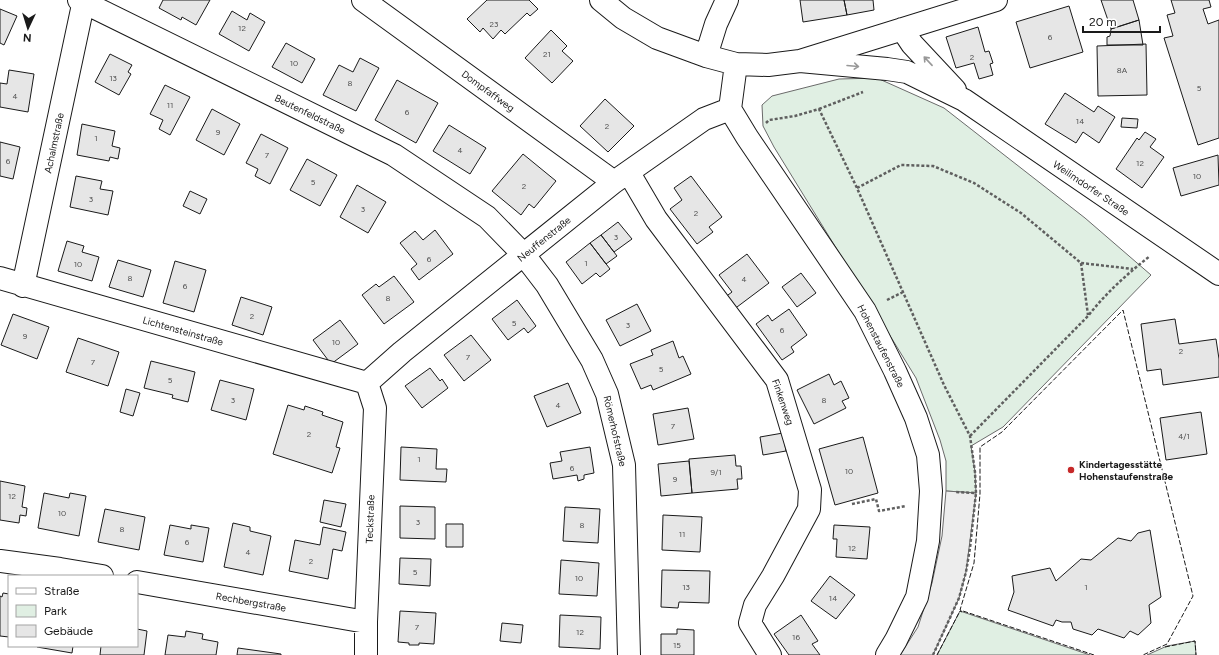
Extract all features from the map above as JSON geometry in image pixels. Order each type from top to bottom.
[{"type":"street","name":"Dompfaffweg","points":[[362,0],[621,178]]},
{"type":"street","name":"Weilimdorfer Straße","points":[[601,0],[623,18],[657,38],[706,56],[736,64],[768,66],[800,61],[902,29],[912,44],[964,100]]},
{"type":"street","points":[[706,56],[716,24],[727,0]]},
{"type":"street","name":"Beutenfeldstraße","points":[[82,1],[394,156],[487,217],[524,255]]},
{"type":"street","name":"Achalmstraße","points":[[23,286],[82,1]]},
{"type":"street","points":[[902,29],[989,1]]},
{"type":"street","name":"Weilimdorfer Straße","points":[[800,61],[907,72],[964,100],[1219,274]]},
{"type":"street","points":[[730,109],[736,64]]},
{"type":"street","name":"Neuffenstraße","points":[[367,383],[402,352],[621,178],[704,119],[730,109]]},
{"type":"street","name":"Hohenstaufenstraße","points":[[730,109],[747,137],[865,311],[895,371],[916,418],[928,455],[930,496],[928,541],[916,597],[896,640],[887,655]]},
{"type":"street","name":"Finkenweg","points":[[621,178],[656,219],[777,380],[800,452],[810,490],[809,509],[773,576],[755,605],[750,623],[770,655]]},
{"type":"street","name":"Römerhofstraße","points":[[524,255],[547,285],[592,360],[606,394],[624,465],[629,655]]},
{"type":"street","name":"Lichtensteinstraße","points":[[0,278],[23,286],[367,383]]},
{"type":"street","name":"Teckstraße","points":[[366,655],[366,622],[375,408],[367,383]]},
{"type":"street","points":[[0,561],[96,575]]},
{"type":"street","name":"Rechbergstraße","points":[[138,582],[366,622]]},
{"type":"path","points":[[747,137],[769,120],[795,116],[819,109],[857,188],[944,385],[970,436],[975,472],[976,493],[966,572],[959,598],[933,655]]},
{"type":"path","points":[[857,188],[900,165],[933,166],[974,183],[1014,209],[1080,263],[1133,269],[1100,300],[1088,316],[970,436]]},
{"type":"path","points":[[1080,263],[1088,316]]},
{"type":"path","points":[[852,504],[876,499],[879,511],[930,496],[976,493]]},
{"type":"green space","points":[[877,78],[944,108],[1085,218],[1151,275],[1003,427],[971,446],[975,472],[976,493],[946,491],[946,461],[940,440],[916,378],[774,147],[763,126],[762,105],[772,96],[839,79]]},
{"type":"green space","points":[[960,611],[1090,655],[937,655]]},
{"type":"green space","points":[[1195,641],[1196,655],[1147,655],[1167,646]]},
{"type":"shaded area","points":[[946,491],[976,493],[966,572],[959,598],[933,655],[900,655],[918,627],[932,583],[942,536]]},
{"type":"building","points":[[163,0],[210,0],[196,25],[182,17],[181,20],[159,8]]},
{"type":"building","points":[[487,0],[529,0],[538,9],[530,16],[527,13],[505,34],[501,30],[493,39],[483,28],[480,32],[467,19]]},
{"type":"building","points":[[800,0],[844,0],[847,15],[803,22]]},
{"type":"building","points":[[844,0],[873,0],[874,10],[847,15]]},
{"type":"building","points":[[1101,0],[1133,0],[1139,20],[1111,29]]},
{"type":"building","points":[[1171,0],[1209,0],[1211,7],[1203,9],[1208,24],[1219,20],[1219,138],[1198,145],[1164,38],[1173,36],[1167,15],[1175,13]]},
{"type":"building","points":[[1069,6],[1083,52],[1030,68],[1016,22]]},
{"type":"building","points":[[0,9],[17,16],[4,45],[0,43]]},
{"type":"building","points":[[232,11],[247,20],[250,13],[265,22],[249,51],[219,34]]},
{"type":"building","points":[[1139,20],[1143,45],[1107,45],[1107,37],[1110,36],[1111,29]]},
{"type":"building","points":[[978,27],[985,52],[989,51],[993,63],[990,64],[993,75],[979,79],[974,63],[956,68],[946,37]]},
{"type":"building","points":[[551,30],[567,46],[562,51],[573,61],[552,83],[525,58]]},
{"type":"building","points":[[286,43],[315,59],[302,83],[272,67]]},
{"type":"building","points":[[1146,44],[1147,95],[1098,96],[1097,46]]},
{"type":"building","points":[[110,54],[132,65],[128,72],[131,74],[119,95],[95,82]]},
{"type":"building","points":[[360,58],[379,68],[356,111],[323,95],[339,65],[353,72]]},
{"type":"building","points":[[9,70],[34,74],[28,112],[0,107],[0,83],[7,84]]},
{"type":"building","points":[[397,80],[438,103],[416,143],[375,120]]},
{"type":"building","points":[[165,85],[190,97],[170,135],[159,129],[163,120],[150,114]]},
{"type":"building","points":[[1065,93],[1094,112],[1098,106],[1115,117],[1099,143],[1083,132],[1076,143],[1045,124]]},
{"type":"building","points":[[605,99],[634,126],[608,152],[580,126]]},
{"type":"building","points":[[212,109],[240,124],[224,155],[196,140]]},
{"type":"building","points":[[1122,118],[1138,119],[1137,128],[1121,127]]},
{"type":"building","points":[[82,124],[115,131],[112,146],[120,148],[118,159],[110,157],[109,161],[77,155]]},
{"type":"building","points":[[449,125],[486,148],[470,174],[433,151]]},
{"type":"building","points":[[1145,132],[1156,139],[1150,147],[1164,157],[1142,188],[1116,169],[1137,138],[1139,140]]},
{"type":"building","points":[[261,134],[288,148],[270,184],[255,176],[258,169],[246,163]]},
{"type":"building","points":[[0,142],[20,147],[13,179],[0,176]]},
{"type":"building","points":[[523,154],[556,181],[534,208],[529,204],[521,215],[492,191]]},
{"type":"building","points":[[1218,155],[1219,185],[1181,196],[1173,168]]},
{"type":"building","points":[[307,159],[337,175],[320,206],[290,190]]},
{"type":"building","points":[[76,176],[102,181],[100,189],[113,191],[108,215],[70,207]]},
{"type":"building","points":[[691,176],[722,217],[709,227],[713,232],[697,244],[670,209],[682,200],[674,188]]},
{"type":"building","points":[[357,185],[386,202],[368,233],[340,217]]},
{"type":"building","points":[[190,191],[207,199],[200,214],[183,206]]},
{"type":"building","points":[[618,222],[632,239],[614,252],[601,235]]},
{"type":"building","points":[[435,230],[453,254],[419,280],[411,269],[417,264],[400,243],[415,231],[423,240]]},
{"type":"building","points":[[601,235],[617,256],[606,264],[590,243]]},
{"type":"building","points":[[67,241],[84,246],[82,252],[99,257],[92,281],[58,271]]},
{"type":"building","points":[[590,243],[610,269],[600,277],[596,273],[582,284],[566,262]]},
{"type":"building","points":[[747,254],[769,283],[733,310],[724,298],[732,292],[719,275]]},
{"type":"building","points":[[118,260],[151,270],[143,297],[109,287]]},
{"type":"building","points":[[175,261],[206,270],[194,312],[163,303]]},
{"type":"building","points":[[801,273],[816,293],[797,307],[782,287]]},
{"type":"building","points":[[394,276],[414,302],[384,324],[362,295],[376,284],[379,287]]},
{"type":"building","points":[[241,297],[272,307],[263,335],[232,325]]},
{"type":"building","points":[[517,300],[536,326],[528,333],[524,328],[508,340],[492,319]]},
{"type":"building","points":[[637,304],[651,331],[620,346],[606,320]]},
{"type":"building","points":[[789,309],[807,335],[791,347],[794,352],[782,360],[756,324],[768,315],[772,321]]},
{"type":"building","points":[[13,314],[49,327],[37,359],[1,345]]},
{"type":"building","points":[[1175,319],[1179,344],[1216,339],[1219,359],[1219,377],[1163,385],[1161,369],[1147,371],[1141,324]]},
{"type":"building","points":[[340,320],[358,344],[331,364],[313,340]]},
{"type":"building","points":[[471,335],[491,360],[464,381],[444,355]]},
{"type":"building","points":[[78,338],[119,352],[108,386],[66,372]]},
{"type":"building","points":[[673,341],[679,358],[683,356],[691,374],[653,390],[651,385],[641,389],[630,364],[653,355],[651,350]]},
{"type":"building","points":[[151,361],[195,372],[188,402],[172,398],[173,395],[144,388]]},
{"type":"building","points":[[430,368],[440,381],[442,379],[448,388],[422,408],[405,386]]},
{"type":"building","points":[[829,374],[834,385],[841,381],[849,398],[842,401],[846,408],[814,424],[797,390]]},
{"type":"building","points":[[220,380],[254,389],[246,420],[211,410]]},
{"type":"building","points":[[568,383],[581,413],[547,427],[534,396]]},
{"type":"building","points":[[126,389],[140,393],[133,416],[120,412]]},
{"type":"building","points":[[288,405],[304,410],[305,406],[323,412],[322,415],[343,422],[336,447],[340,448],[332,473],[273,454]]},
{"type":"building","points":[[688,408],[694,439],[658,445],[653,414]]},
{"type":"building","points":[[1201,412],[1207,454],[1166,460],[1160,418]]},
{"type":"building","points":[[783,433],[786,451],[763,455],[760,437]]},
{"type":"building","points":[[863,437],[878,493],[835,505],[819,449]]},
{"type":"building","points":[[401,447],[437,449],[436,469],[447,469],[446,482],[400,480]]},
{"type":"building","points":[[590,447],[594,473],[584,475],[584,479],[578,481],[577,475],[553,479],[550,463],[562,461],[560,452]]},
{"type":"building","points":[[735,455],[736,466],[741,466],[742,479],[737,479],[738,489],[692,493],[689,459]]},
{"type":"building","points":[[689,461],[692,493],[661,496],[658,464]]},
{"type":"building","points":[[0,481],[25,486],[22,507],[27,508],[26,516],[20,515],[19,523],[0,520]]},
{"type":"building","points":[[44,493],[69,498],[70,493],[86,496],[79,536],[38,528]]},
{"type":"building","points":[[324,500],[346,504],[341,527],[320,522]]},
{"type":"building","points":[[400,506],[435,507],[435,539],[400,538]]},
{"type":"building","points":[[565,507],[600,509],[598,543],[563,541]]},
{"type":"building","points":[[105,509],[145,517],[139,550],[98,542]]},
{"type":"building","points":[[663,515],[702,517],[700,552],[662,550]]},
{"type":"building","points":[[233,523],[250,527],[250,531],[271,536],[263,575],[224,567]]},
{"type":"building","points":[[446,524],[463,524],[463,547],[446,547]]},
{"type":"building","points":[[170,525],[191,529],[191,525],[209,528],[203,562],[164,555]]},
{"type":"building","points":[[834,525],[870,527],[867,559],[836,557],[837,539],[833,539]]},
{"type":"building","points":[[323,527],[346,532],[342,551],[333,549],[328,579],[289,571],[295,540],[320,545]]},
{"type":"building","points":[[1150,530],[1161,597],[1149,605],[1151,623],[1138,635],[1130,631],[1124,638],[1098,629],[1092,635],[1073,629],[1071,622],[1056,620],[1053,626],[1008,610],[1014,592],[1012,576],[1050,568],[1056,581],[1081,559],[1091,560],[1118,538],[1131,541],[1138,533]]},
{"type":"building","points":[[400,558],[431,559],[430,586],[399,584]]},
{"type":"building","points":[[561,560],[599,563],[597,596],[559,594]]},
{"type":"building","points":[[662,570],[710,571],[709,603],[679,602],[678,608],[661,607]]},
{"type":"building","points":[[830,576],[855,595],[836,619],[811,601]]},
{"type":"building","points":[[3,593],[8,594],[8,637],[0,636],[0,596],[2,597]]},
{"type":"building","points":[[400,611],[436,613],[434,644],[419,643],[419,645],[409,645],[409,643],[398,642]]},
{"type":"building","points":[[560,615],[601,617],[600,649],[559,647]]},
{"type":"building","points":[[801,615],[818,641],[812,644],[820,655],[789,655],[774,634]]},
{"type":"building","points":[[502,623],[523,625],[521,643],[500,641]]},
{"type":"building","points":[[138,629],[147,631],[144,655],[100,655],[101,647],[138,647]]},
{"type":"building","points":[[677,629],[694,630],[694,655],[661,655],[661,634],[677,634]]},
{"type":"building","points":[[186,631],[203,634],[202,639],[218,642],[216,655],[165,655],[168,635],[185,637]]},
{"type":"building","points":[[37,647],[73,647],[72,653]]},
{"type":"building","points":[[238,648],[281,654],[281,655],[237,655]]},
{"type":"fence","points":[[1094,655],[960,610],[974,563],[980,494],[980,447],[1002,432],[1123,310],[1193,596],[1167,644],[1143,655]]},
{"type":"fence","points":[[937,655],[960,611],[962,612]]},
{"type":"fence","points":[[1165,647],[1195,641],[1196,655]]},
{"type":"place","name":"Kindertagesstätte Hohenstaufenstraße","points":[[1071,470]]}]
